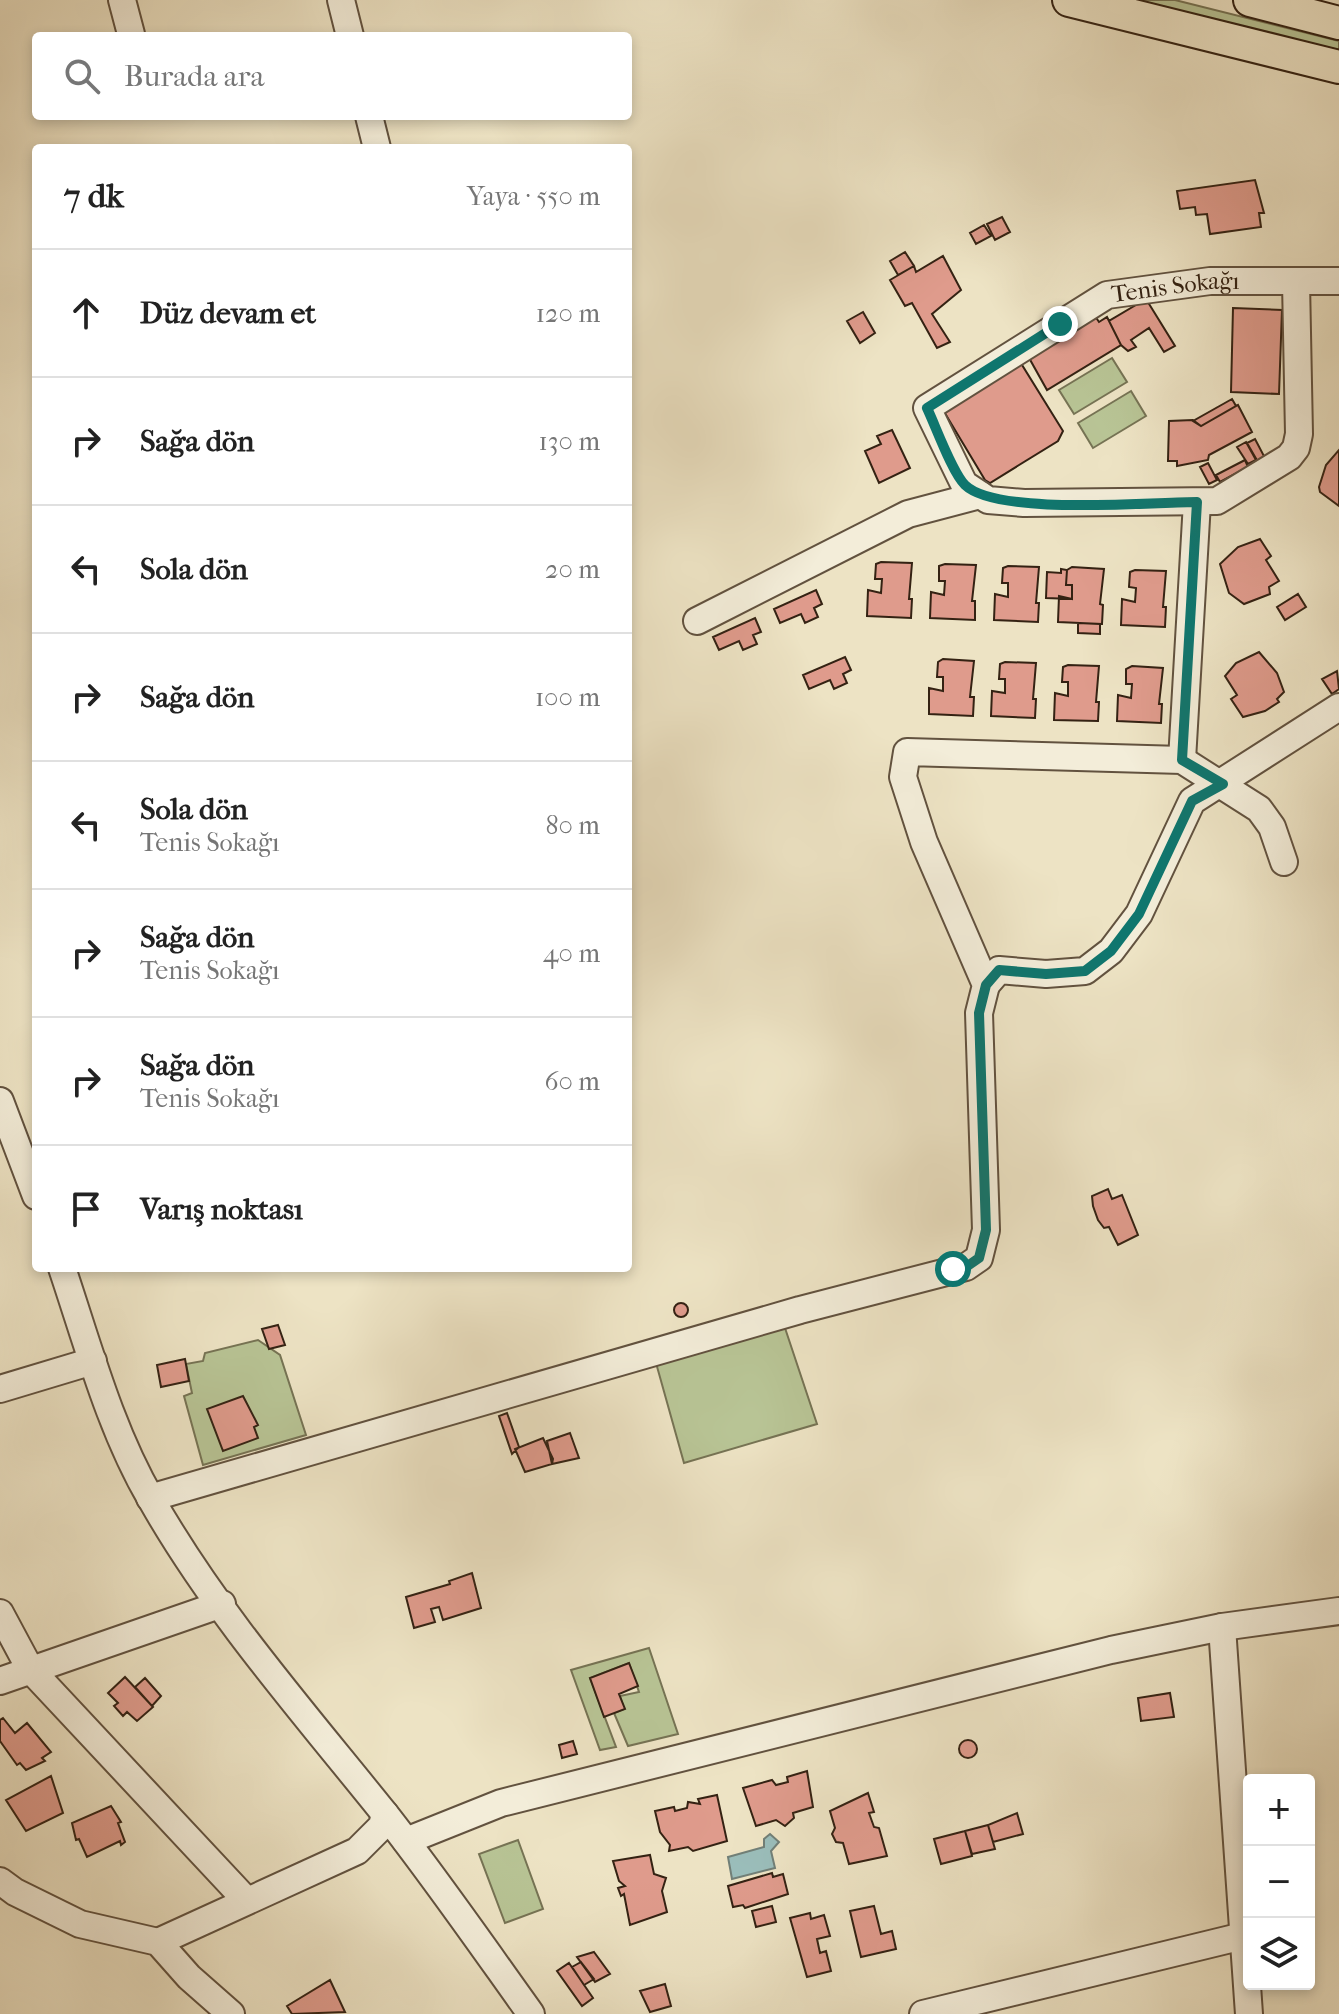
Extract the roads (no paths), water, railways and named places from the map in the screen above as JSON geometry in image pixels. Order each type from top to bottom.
[{"type":"main road","points":[[1069,0],[1339,67]]},
{"type":"main road","points":[[1250,0],[1339,23]]},
{"type":"street","points":[[122,0],[130,32]]},
{"type":"street","points":[[341,0],[349,32]]},
{"type":"street","points":[[370,120],[376,144]]},
{"type":"street","name":"Tenis Sokağı","points":[[980,495],[964,484],[927,408],[1107,295],[1210,281],[1339,281]]},
{"type":"street","points":[[697,621],[908,514],[980,495],[988,500],[1024,503],[1197,502],[1226,497],[1289,457],[1296,448],[1299,434],[1296,282]]},
{"type":"street","points":[[1182,760],[1197,502]]},
{"type":"street","points":[[150,1498],[800,1310],[966,1267],[979,1258],[986,1230],[979,1013],[986,985],[999,970],[1046,974],[1085,971],[1111,951],[1139,914],[1192,801],[1339,707]]},
{"type":"street","points":[[986,985],[924,842],[903,777],[907,752],[1182,760],[1259,809],[1272,827],[1284,862]]},
{"type":"street","points":[[0,1101],[32,1185]]},
{"type":"street","points":[[63,1272],[93,1361],[150,1498],[222,1604],[306,1718],[406,1841],[531,2014]]},
{"type":"street","points":[[0,1389],[93,1361]]},
{"type":"street","points":[[0,1681],[222,1604]]},
{"type":"street","points":[[406,1841],[501,1803],[1111,1650],[1222,1627],[1339,1611]]},
{"type":"street","points":[[0,1613],[30,1669],[246,1900]]},
{"type":"street","points":[[923,2014],[1243,1936],[1222,1627]]},
{"type":"street","points":[[158,1942],[357,1851],[382,1826],[385,1814]]},
{"type":"street","points":[[0,1881],[15,1892],[80,1924],[158,1942],[231,2014]]},
{"type":"street","points":[[1247,1990],[1249,2014]]},
{"type":"water","points":[[770,1834],[779,1842],[771,1851],[775,1868],[732,1879],[728,1857],[764,1847],[764,1839]]}]
